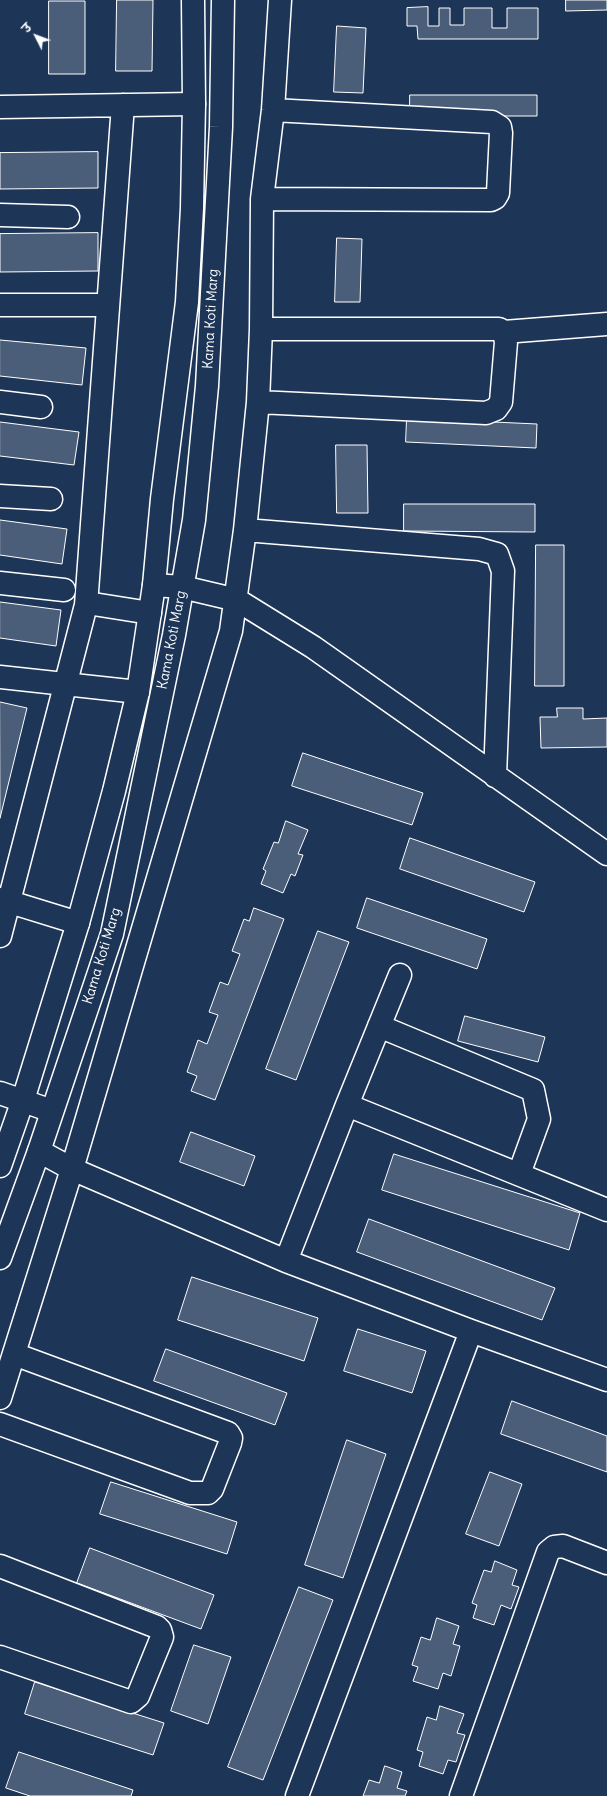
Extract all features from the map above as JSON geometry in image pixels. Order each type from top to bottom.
[{"type":"street","name":"Kama Koti Marg","points":[[0,1166],[23,1100],[78,923],[114,792],[138,692],[154,585],[162,499],[187,302],[192,208],[194,104],[193,0]]},
{"type":"street","name":"Kama Koti Marg","points":[[0,1258],[39,1151],[112,934],[149,760],[194,520],[207,386],[221,127],[223,0]]},
{"type":"street","points":[[0,1398],[72,1168],[231,631],[237,600],[246,530],[258,402],[261,328],[262,199],[273,110],[280,0]]},
{"type":"street","points":[[0,107],[194,104]]},
{"type":"street","points":[[0,936],[5,900],[67,684],[86,603],[123,105]]},
{"type":"street","points":[[262,199],[491,200],[495,198],[498,193],[501,133],[500,127],[492,122],[273,110]]},
{"type":"street","points":[[0,215],[68,217]]},
{"type":"street","points":[[0,305],[97,305]]},
{"type":"street","points":[[261,328],[499,329],[504,332],[607,324]]},
{"type":"street","points":[[258,402],[486,413],[491,412],[496,409],[500,402],[506,342],[504,332]]},
{"type":"street","points":[[0,402],[41,407]]},
{"type":"street","points":[[0,496],[51,499]]},
{"type":"street","points":[[246,530],[479,549],[497,554],[503,571],[495,776]]},
{"type":"street","points":[[0,583],[64,590]]},
{"type":"street","points":[[154,585],[182,587],[237,600],[313,648],[607,854]]},
{"type":"street","points":[[86,603],[150,613]]},
{"type":"street","points":[[0,676],[138,692]]},
{"type":"street","points":[[5,900],[78,923]]},
{"type":"street","points":[[286,1261],[346,1105],[400,975]]},
{"type":"street","points":[[379,1026],[533,1090],[539,1119],[519,1174]]},
{"type":"street","points":[[0,1094],[23,1100],[52,1112]]},
{"type":"street","points":[[346,1105],[607,1210]]},
{"type":"street","points":[[39,1151],[72,1168],[286,1261],[471,1331],[607,1380]]},
{"type":"street","points":[[297,1796],[471,1331]]},
{"type":"street","points":[[0,1424],[190,1493],[208,1493],[212,1489],[231,1438],[228,1432],[14,1354]]},
{"type":"street","points":[[461,1796],[548,1552],[554,1547],[563,1546],[607,1563]]},
{"type":"street","points":[[0,1566],[157,1627],[160,1630],[162,1638],[138,1696],[131,1702],[0,1657]]},
{"type":"building","points":[[117,0],[153,0],[152,71],[116,71]]},
{"type":"building","points":[[566,0],[607,0],[607,10],[566,11]]},
{"type":"building","points":[[49,1],[85,1],[85,74],[49,74]]},
{"type":"building","points":[[428,7],[428,26],[439,26],[439,8],[450,8],[450,25],[464,25],[464,8],[492,8],[492,28],[507,28],[507,8],[538,8],[538,39],[418,39],[417,26],[407,26],[407,8]]},
{"type":"building","points":[[337,26],[366,28],[363,93],[334,92]]},
{"type":"building","points":[[410,95],[537,95],[537,116],[410,116]]},
{"type":"building","points":[[98,152],[98,188],[0,189],[0,153]]},
{"type":"building","points":[[98,233],[98,271],[0,272],[0,234]]},
{"type":"building","points":[[337,238],[362,239],[360,302],[335,302]]},
{"type":"building","points":[[0,340],[86,348],[82,385],[0,376]]},
{"type":"building","points":[[407,418],[537,424],[536,448],[406,442]]},
{"type":"building","points":[[0,422],[79,432],[74,465],[0,456]]},
{"type":"building","points":[[336,445],[367,445],[368,513],[337,513]]},
{"type":"building","points":[[404,504],[535,504],[535,532],[404,531]]},
{"type":"building","points":[[0,520],[67,529],[62,564],[0,555]]},
{"type":"building","points":[[536,545],[564,545],[564,686],[535,686]]},
{"type":"building","points":[[0,602],[61,610],[56,646],[0,638]]},
{"type":"building","points":[[0,702],[27,708],[0,818]]},
{"type":"building","points":[[557,708],[583,708],[583,719],[607,718],[607,747],[541,748],[540,717],[557,717]]},
{"type":"building","points":[[303,753],[423,793],[412,825],[292,786]]},
{"type":"building","points":[[286,821],[308,830],[298,854],[303,855],[295,876],[291,874],[283,893],[261,884],[266,871],[263,869],[274,842],[278,843]]},
{"type":"building","points":[[410,838],[535,882],[524,912],[400,869]]},
{"type":"building","points":[[367,898],[487,939],[477,969],[357,928]]},
{"type":"building","points":[[254,908],[284,919],[215,1100],[191,1091],[197,1076],[187,1072],[198,1040],[207,1044],[218,1015],[209,1012],[220,982],[228,985],[240,954],[232,951],[244,919],[249,921]]},
{"type":"building","points":[[318,931],[349,942],[296,1080],[266,1069]]},
{"type":"building","points":[[465,1016],[545,1037],[538,1062],[458,1041]]},
{"type":"building","points":[[191,1132],[255,1156],[244,1186],[180,1162]]},
{"type":"building","points":[[394,1154],[580,1213],[569,1250],[382,1190]]},
{"type":"building","points":[[369,1219],[555,1288],[542,1320],[357,1252]]},
{"type":"building","points":[[192,1277],[318,1318],[304,1361],[178,1320]]},
{"type":"building","points":[[358,1329],[426,1351],[412,1393],[344,1371]]},
{"type":"building","points":[[166,1349],[287,1393],[275,1425],[154,1381]]},
{"type":"building","points":[[512,1401],[607,1436],[607,1472],[501,1434]]},
{"type":"building","points":[[347,1440],[386,1454],[343,1578],[305,1565]]},
{"type":"building","points":[[490,1472],[522,1484],[499,1546],[466,1534]]},
{"type":"building","points":[[111,1482],[237,1522],[227,1554],[100,1514]]},
{"type":"building","points":[[90,1548],[214,1595],[201,1629],[77,1583]]},
{"type":"building","points":[[495,1561],[517,1570],[512,1585],[519,1587],[511,1609],[501,1605],[494,1625],[473,1618],[477,1605],[472,1603],[484,1570],[491,1572]]},
{"type":"building","points":[[299,1587],[333,1600],[263,1780],[228,1767]]},
{"type":"building","points":[[437,1618],[459,1626],[453,1644],[460,1646],[451,1676],[443,1673],[438,1689],[413,1681],[418,1667],[412,1665],[421,1637],[430,1640]]},
{"type":"building","points":[[194,1645],[231,1657],[208,1724],[171,1711]]},
{"type":"building","points":[[35,1682],[164,1723],[153,1755],[25,1714]]},
{"type":"building","points":[[440,1706],[464,1714],[457,1733],[465,1735],[456,1762],[448,1760],[443,1774],[419,1766],[423,1752],[417,1750],[427,1717],[436,1720]]},
{"type":"building","points":[[19,1752],[133,1790],[131,1796],[30,1796],[6,1788]]},
{"type":"building","points":[[385,1766],[402,1772],[397,1788],[407,1791],[405,1796],[363,1796],[369,1780],[379,1783]]}]
